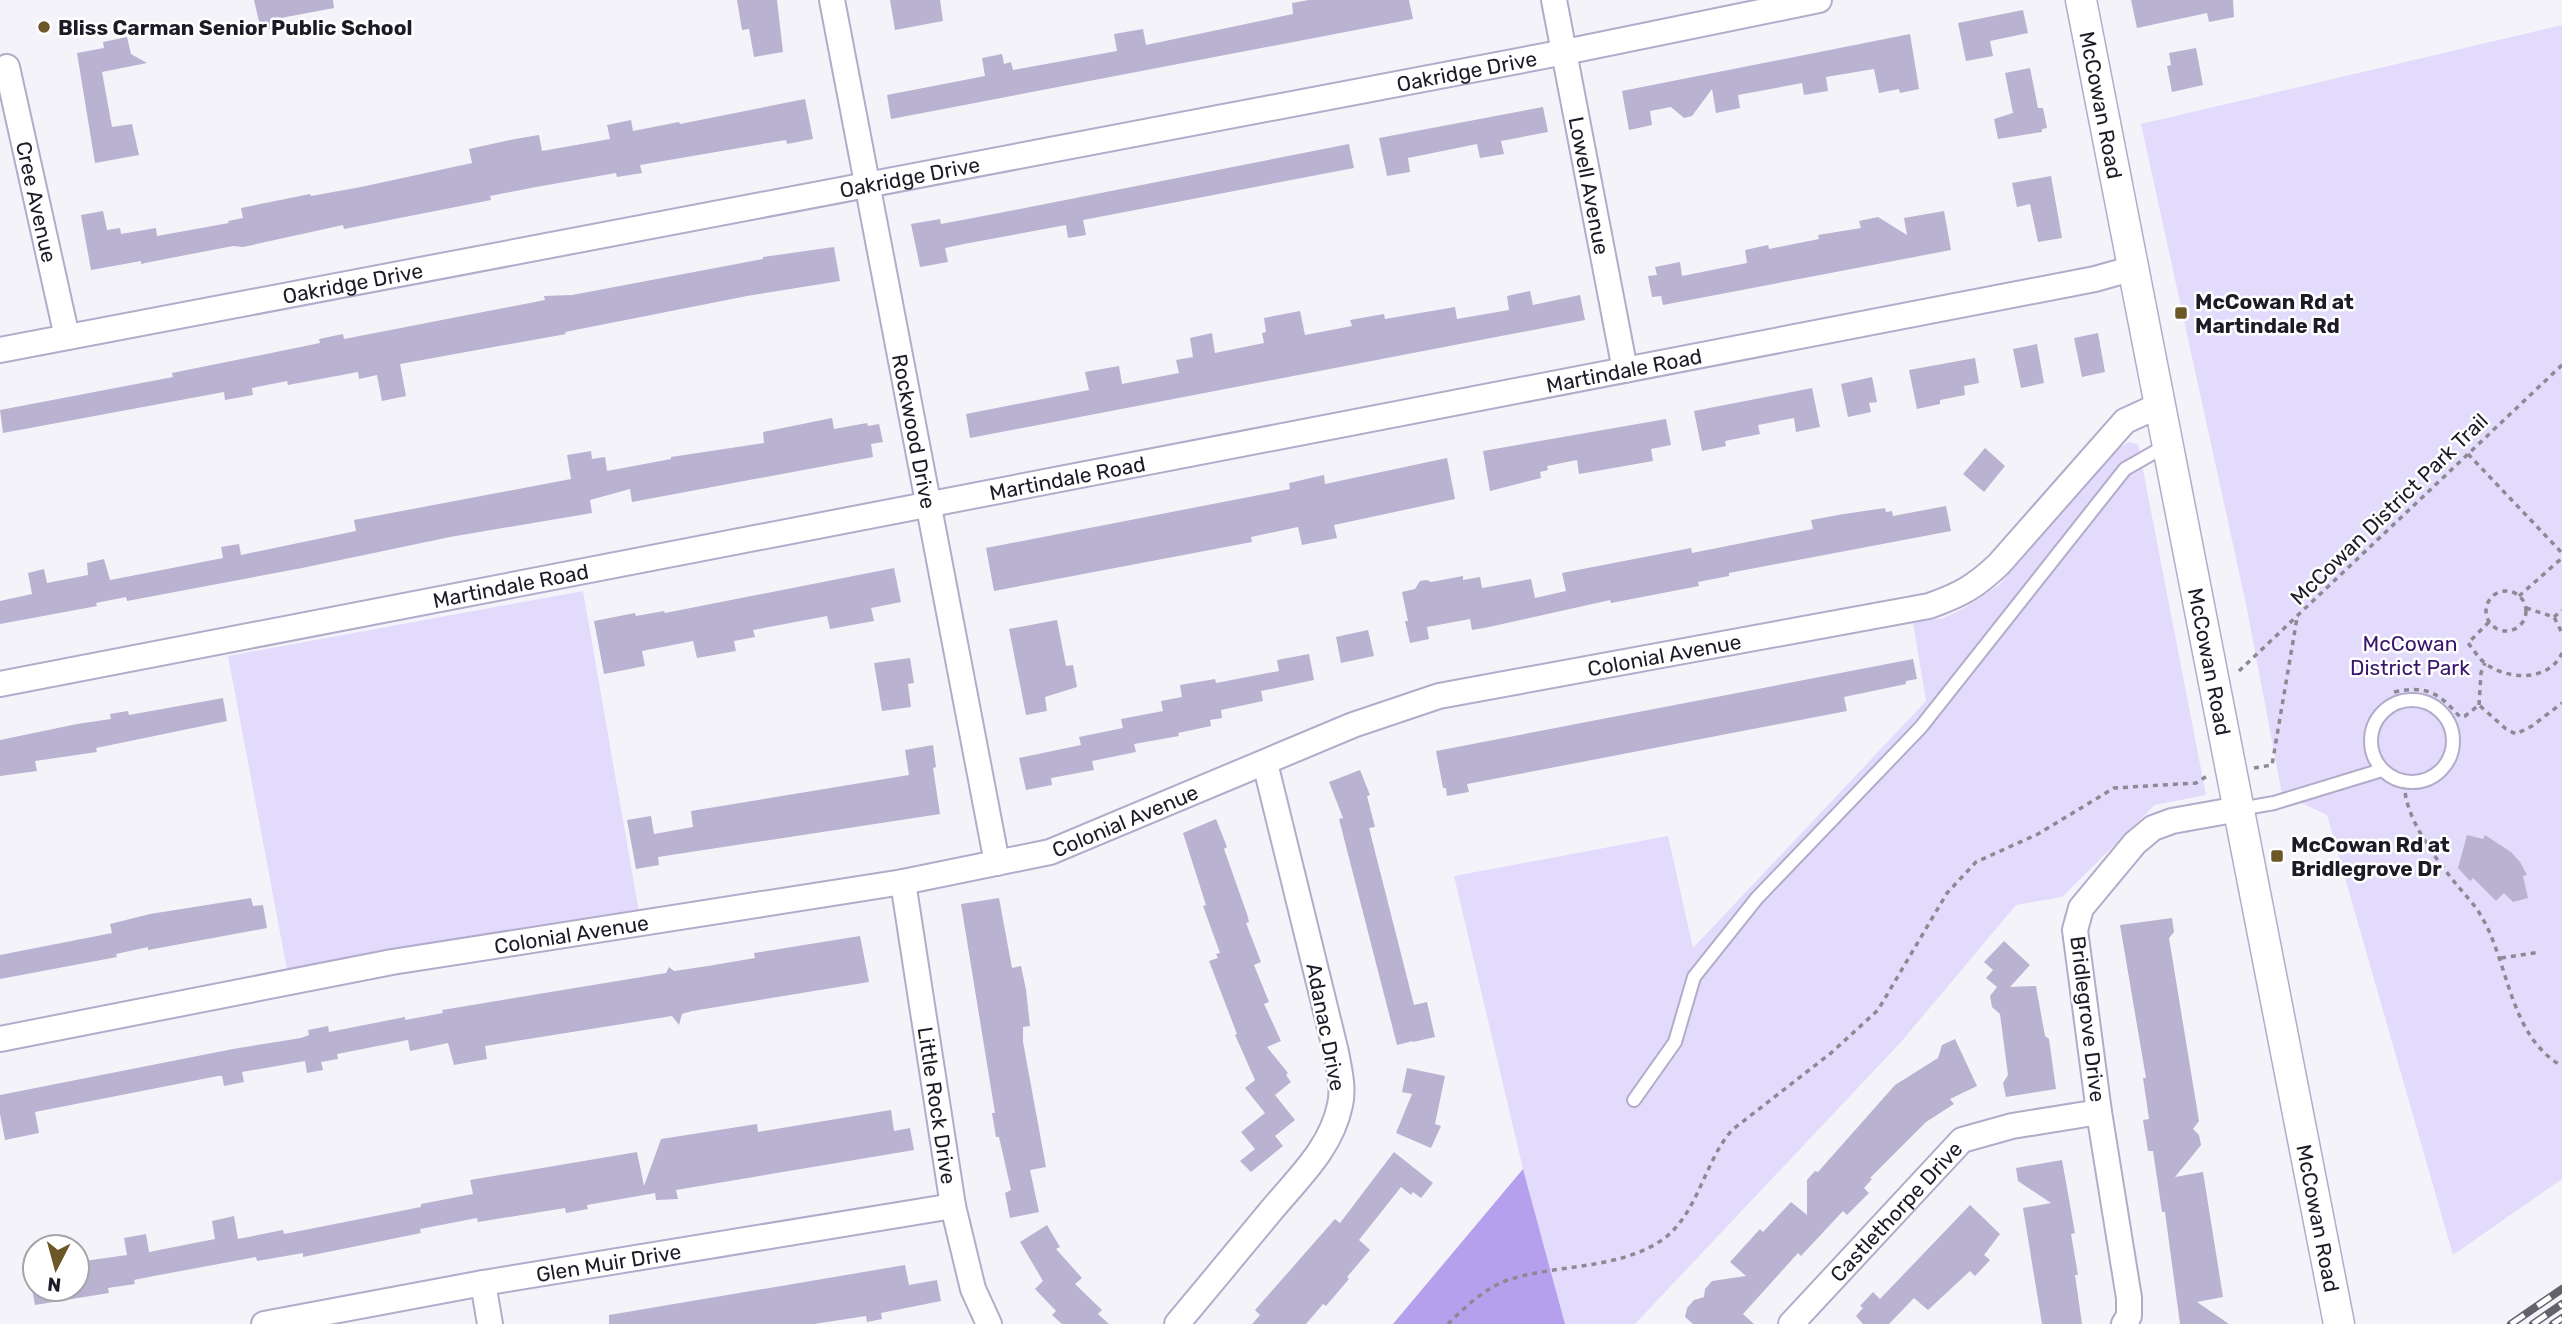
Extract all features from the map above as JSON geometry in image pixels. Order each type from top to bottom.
[{"type":"street","name":"Rockwood Drive","points":[[832,0],[997,863]]},
{"type":"street","name":"Lowell Avenue","points":[[1554,0],[1625,370]]},
{"type":"street","name":"Oakridge Drive","points":[[0,350],[1819,0]]},
{"type":"street","name":"McCowan Road","points":[[2081,0],[2339,1324]]},
{"type":"street","name":"Cree Avenue","points":[[7,67],[67,337]]},
{"type":"street","name":"Martindale Road","points":[[0,684],[2095,279],[2134,268]]},
{"type":"street","name":"Colonial Avenue","points":[[0,1038],[392,962],[903,883],[1050,852],[1353,725],[1438,696],[1929,606],[1956,596],[1977,584],[1999,564],[2125,421],[2160,405]]},
{"type":"street","name":"Adanac Drive","points":[[1178,1324],[1312,1164],[1336,1120],[1341,1103],[1341,1079],[1336,1052],[1265,763]]},
{"type":"street","name":"Bridlegrove Drive","points":[[2124,1324],[2129,1316],[2129,1298],[2099,1112],[2075,930],[2081,908],[2135,843],[2153,828],[2172,821],[2239,808]]},
{"type":"street","name":"Little Rock Drive","points":[[903,883],[953,1206],[973,1289],[989,1324]]},
{"type":"street","name":"Castlethorpe Drive","points":[[1791,1324],[1962,1140],[2012,1126],[2099,1112]]},
{"type":"street","name":"Glen Muir Drive","points":[[264,1324],[483,1283],[953,1206]]},
{"type":"street","points":[[483,1283],[490,1324]]},
{"type":"lane","points":[[1634,1100],[1675,1042],[1694,977],[1757,898],[1921,727],[2125,469],[2169,445]]},
{"type":"lane","points":[[2414,700],[2428,703],[2440,710],[2453,734],[2453,748],[2442,771],[2431,779],[2405,783],[2382,770],[2374,759],[2370,745],[2371,731],[2377,718],[2387,708],[2414,700]]},
{"type":"lane","points":[[2239,808],[2274,803],[2382,770]]},
{"type":"path","name":"McCowan District Park Trail","points":[[2254,768],[2272,765],[2297,616],[2562,365]]},
{"type":"path","points":[[2468,454],[2562,555],[2519,596]]},
{"type":"path","points":[[2526,608],[2523,621],[2513,630],[2499,630],[2488,622],[2486,616],[2487,604],[2496,594],[2508,591],[2519,596],[2526,608],[2554,617],[2562,633]]},
{"type":"path","points":[[2554,617],[2562,610]]},
{"type":"path","points":[[2239,671],[2297,616]]},
{"type":"path","points":[[2488,622],[2468,643],[2485,663],[2507,674],[2528,677],[2547,670],[2562,656]]},
{"type":"path","points":[[2394,692],[2412,688],[2437,694],[2460,717],[2465,716],[2479,705],[2481,673],[2485,663]]},
{"type":"path","points":[[2479,705],[2506,729],[2516,734],[2532,726],[2562,703]]},
{"type":"path","points":[[1447,1324],[1487,1291],[1506,1281],[1604,1262],[1660,1241],[1675,1228],[1724,1139],[1831,1053],[1878,1010],[1947,892],[1976,862],[2038,834],[2114,788],[2196,783],[2209,775]]},
{"type":"path","points":[[2405,783],[2404,793],[2408,807],[2440,864],[2480,912],[2501,958],[2511,997],[2522,1021],[2535,1041],[2562,1066]]},
{"type":"path","points":[[2501,958],[2540,952]]},
{"type":"green space","name":"McCowan District Park","points":[[2562,25],[2562,1179],[2453,1255],[2327,815],[2282,794],[2246,604],[2141,124]]},
{"type":"green space","points":[[2129,442],[2138,444],[2206,795],[2155,805],[2062,897],[2016,905],[1901,1042],[1635,1324],[1565,1324],[1523,1169],[1454,876],[1668,836],[1693,948],[1926,701],[1913,623],[1944,618],[1999,585],[2120,447]]},
{"type":"green space","points":[[583,591],[639,912],[288,975],[228,656]]},
{"type":"shaded area","points":[[1523,1169],[1565,1324],[1393,1324]]},
{"type":"building","points":[[254,0],[333,0],[334,8],[281,18],[283,27],[261,30]]},
{"type":"building","points":[[737,0],[777,0],[783,52],[754,57],[749,29],[742,30]]},
{"type":"building","points":[[890,0],[940,0],[943,21],[895,30]]},
{"type":"building","points":[[1309,0],[1409,0],[1413,19],[891,119],[887,95],[985,76],[982,58],[1002,54],[1004,64],[1011,62],[1013,70],[1117,51],[1114,34],[1143,29],[1146,45],[1293,14],[1292,3]]},
{"type":"building","points":[[2131,0],[2233,0],[2234,17],[2209,22],[2207,13],[2137,28]]},
{"type":"building","points":[[2023,10],[2028,33],[1990,41],[1993,56],[1966,61],[1958,23]]},
{"type":"building","points":[[1910,34],[1919,89],[1879,93],[1874,69],[1826,77],[1828,91],[1804,95],[1802,83],[1738,95],[1740,108],[1716,113],[1712,89],[1692,116],[1684,118],[1671,107],[1650,111],[1652,125],[1629,130],[1622,91]]},
{"type":"building","points":[[127,37],[131,54],[147,63],[102,72],[112,127],[132,124],[139,155],[95,163],[77,53],[104,48],[103,42]]},
{"type":"building","points":[[2196,48],[2203,85],[2172,92],[2167,66],[2171,65],[2169,53]]},
{"type":"building","points":[[2030,68],[2038,108],[2043,108],[2047,128],[2042,129],[2042,132],[1998,139],[1994,119],[2013,113],[2005,73]]},
{"type":"building","points":[[805,99],[813,139],[787,144],[786,140],[640,165],[642,173],[617,177],[616,173],[536,187],[490,196],[491,200],[344,229],[343,225],[243,247],[233,246],[141,264],[141,261],[91,270],[81,215],[103,211],[107,230],[120,228],[121,234],[156,228],[157,236],[229,223],[228,221],[243,218],[241,208],[361,187],[472,163],[469,149],[515,139],[539,135],[542,151],[610,139],[607,125],[631,120],[633,131]]},
{"type":"building","points":[[1543,107],[1548,132],[1501,141],[1504,154],[1480,158],[1477,144],[1408,158],[1410,172],[1387,176],[1379,138]]},
{"type":"building","points":[[1349,144],[1354,168],[1083,220],[1086,235],[1068,238],[1066,225],[945,248],[948,262],[920,267],[911,224],[940,219],[941,224]]},
{"type":"building","points":[[2051,176],[2062,238],[2038,242],[2030,204],[2017,207],[2012,183]]},
{"type":"building","points":[[1944,211],[1951,250],[1663,305],[1661,296],[1652,297],[1648,276],[1657,275],[1655,267],[1680,262],[1682,276],[1747,263],[1745,250],[1768,245],[1769,249],[1819,239],[1818,235],[1861,228],[1859,221],[1878,217],[1907,235],[1904,218]]},
{"type":"building","points":[[834,247],[840,281],[747,296],[565,332],[566,334],[400,364],[406,396],[382,401],[377,375],[359,379],[358,372],[288,385],[287,381],[252,388],[253,395],[225,400],[224,392],[3,433],[0,410],[173,377],[172,373],[320,343],[319,339],[343,334],[344,339],[545,300],[544,296],[572,295],[763,257]]},
{"type":"building","points":[[1530,291],[1533,305],[1580,295],[1585,320],[970,438],[966,414],[1089,390],[1085,372],[1119,366],[1122,384],[1179,373],[1176,360],[1193,357],[1190,338],[1212,333],[1215,353],[1264,343],[1264,318],[1300,311],[1305,335],[1352,326],[1350,320],[1384,314],[1385,319],[1455,307],[1457,319],[1509,310],[1507,296]]},
{"type":"building","points":[[2098,333],[2105,372],[2082,377],[2074,338]]},
{"type":"building","points":[[2037,344],[2044,383],[2021,388],[2013,349]]},
{"type":"building","points":[[1975,358],[1979,383],[1964,386],[1965,395],[1940,400],[1940,404],[1917,409],[1909,370]]},
{"type":"building","points":[[1872,377],[1877,402],[1869,403],[1871,412],[1848,417],[1841,384]]},
{"type":"building","points":[[1812,388],[1820,427],[1796,432],[1794,418],[1758,425],[1760,434],[1725,441],[1726,446],[1702,451],[1694,411]]},
{"type":"building","points":[[832,418],[834,429],[867,423],[868,426],[879,424],[883,442],[871,444],[873,457],[632,502],[630,489],[590,500],[592,513],[450,537],[127,601],[126,597],[96,603],[97,606],[0,624],[0,601],[32,594],[28,573],[44,569],[47,583],[88,575],[87,563],[104,559],[110,580],[223,558],[221,547],[239,544],[241,555],[356,531],[354,520],[571,479],[567,455],[591,451],[592,459],[605,457],[607,471],[671,457],[764,443],[763,432]]},
{"type":"building","points":[[1666,419],[1671,445],[1651,449],[1653,461],[1579,474],[1577,460],[1547,466],[1548,470],[1540,472],[1541,478],[1490,491],[1483,451]]},
{"type":"building","points":[[1985,448],[2005,466],[1984,492],[1963,474]]},
{"type":"building","points":[[1447,458],[1455,499],[1334,525],[1337,538],[1302,545],[1298,527],[1251,537],[1252,542],[994,591],[986,548],[1290,489],[1289,483],[1324,475],[1325,484]]},
{"type":"building","points":[[1946,506],[1951,531],[1729,573],[1729,576],[1698,582],[1699,586],[1611,603],[1610,600],[1489,627],[1472,630],[1470,619],[1427,627],[1429,639],[1410,643],[1402,592],[1415,589],[1420,581],[1431,582],[1463,576],[1463,580],[1480,577],[1482,588],[1531,579],[1535,598],[1566,591],[1562,573],[1691,548],[1692,553],[1813,529],[1811,520],[1844,514],[1885,508],[1886,512],[1892,511],[1893,516]]},
{"type":"building","points":[[894,568],[901,602],[871,608],[874,621],[830,629],[827,616],[753,630],[755,637],[734,641],[736,651],[697,658],[693,641],[642,651],[645,666],[604,674],[594,621],[635,613],[636,616],[665,613]]},
{"type":"building","points":[[1057,620],[1066,666],[1073,665],[1077,687],[1045,697],[1047,711],[1026,715],[1009,629]]},
{"type":"building","points":[[1368,630],[1374,656],[1341,663],[1336,637]]},
{"type":"building","points":[[1309,654],[1314,680],[1261,691],[1263,701],[1221,710],[1222,718],[1210,720],[1211,726],[1178,733],[1179,736],[1134,744],[1136,752],[1092,761],[1094,770],[1051,778],[1052,785],[1026,790],[1019,758],[1081,745],[1079,737],[1123,728],[1121,719],[1163,711],[1161,701],[1182,697],[1180,685],[1215,679],[1216,683],[1279,671],[1277,660]]},
{"type":"building","points":[[910,658],[914,683],[908,684],[911,707],[882,711],[874,663]]},
{"type":"building","points":[[1913,659],[1917,679],[1906,681],[1906,684],[1844,697],[1847,711],[1467,784],[1469,792],[1447,796],[1446,788],[1443,788],[1436,751]]},
{"type":"building","points":[[223,698],[227,721],[96,748],[97,752],[35,761],[37,771],[0,776],[0,740],[111,719],[110,714],[128,711],[129,715]]},
{"type":"building","points":[[933,745],[936,767],[933,768],[940,814],[658,857],[659,865],[636,869],[627,820],[651,816],[654,834],[693,827],[691,811],[909,775],[905,750]]},
{"type":"building","points":[[1360,770],[1370,795],[1367,796],[1375,827],[1369,828],[1414,1005],[1427,1002],[1435,1037],[1397,1045],[1339,819],[1343,818],[1329,782]]},
{"type":"building","points":[[1216,819],[1247,914],[1249,922],[1246,923],[1261,962],[1254,965],[1269,1002],[1264,1004],[1281,1041],[1267,1047],[1288,1073],[1286,1075],[1291,1082],[1275,1095],[1295,1120],[1275,1136],[1283,1146],[1251,1172],[1240,1161],[1255,1149],[1241,1132],[1265,1113],[1245,1088],[1255,1080],[1235,1035],[1237,1034],[1209,961],[1218,958],[1216,954],[1220,953],[1203,906],[1206,905],[1183,833]]},
{"type":"building","points":[[2467,835],[2483,839],[2485,835],[2511,852],[2527,875],[2523,876],[2528,898],[2513,902],[2504,893],[2496,901],[2473,878],[2470,881],[2458,868]]},
{"type":"building","points":[[251,898],[253,906],[263,905],[267,928],[148,950],[148,947],[116,954],[117,957],[0,979],[0,955],[112,933],[110,924],[150,914]]},
{"type":"building","points":[[999,898],[1012,968],[1021,966],[1026,990],[1030,1026],[1023,1027],[1023,1042],[1046,1167],[1030,1170],[1039,1212],[1010,1218],[1005,1193],[1011,1190],[999,1137],[996,1137],[992,1113],[995,1113],[961,904]]},
{"type":"building","points":[[2172,918],[2174,932],[2169,938],[2199,1121],[2193,1129],[2199,1135],[2201,1145],[2175,1177],[2203,1172],[2223,1297],[2197,1302],[2229,1324],[2180,1324],[2165,1212],[2162,1212],[2153,1151],[2148,1151],[2143,1120],[2149,1119],[2143,1078],[2146,1078],[2120,925]]},
{"type":"building","points":[[860,936],[869,982],[692,1011],[682,1014],[679,1025],[672,1016],[485,1046],[487,1059],[454,1065],[448,1043],[410,1051],[408,1040],[337,1054],[338,1059],[321,1062],[323,1070],[307,1073],[305,1061],[242,1072],[244,1082],[224,1086],[222,1076],[218,1076],[35,1112],[39,1133],[5,1140],[0,1095],[301,1038],[309,1035],[308,1030],[328,1026],[329,1032],[405,1017],[405,1020],[443,1013],[442,1010],[666,973],[669,967],[674,971],[708,966],[755,958],[754,953]]},
{"type":"building","points":[[2004,941],[2030,965],[2010,987],[2036,986],[2045,1036],[2049,1039],[2056,1089],[2006,1097],[2003,1083],[2008,1075],[2000,1014],[1992,1007],[1990,996],[1997,987],[1986,978],[1993,970],[1984,962]]},
{"type":"building","points":[[1955,1039],[1977,1086],[1950,1099],[1954,1104],[1926,1122],[1870,1178],[1872,1179],[1864,1188],[1869,1193],[1847,1215],[1843,1211],[1801,1256],[1798,1253],[1743,1314],[1754,1324],[1693,1324],[1685,1317],[1687,1308],[1694,1300],[1704,1297],[1705,1289],[1712,1281],[1746,1276],[1730,1262],[1760,1229],[1763,1232],[1791,1202],[1807,1215],[1807,1180],[1815,1171],[1818,1172],[1895,1085],[1938,1058],[1942,1045]]},
{"type":"building","points":[[1407,1068],[1445,1076],[1435,1124],[1441,1126],[1431,1148],[1396,1133],[1412,1094],[1402,1092]]},
{"type":"building","points":[[891,1110],[894,1131],[910,1128],[914,1150],[676,1190],[678,1199],[656,1200],[655,1193],[587,1205],[588,1209],[566,1213],[565,1208],[478,1222],[477,1218],[420,1229],[421,1233],[303,1257],[303,1253],[257,1261],[256,1257],[134,1280],[135,1284],[108,1288],[109,1293],[91,1296],[91,1260],[127,1255],[124,1238],[146,1234],[149,1252],[215,1239],[212,1221],[234,1216],[238,1239],[283,1230],[284,1234],[473,1194],[470,1180],[637,1152],[644,1186],[661,1139],[757,1124],[758,1132]]},
{"type":"building","points":[[1394,1152],[1433,1183],[1421,1198],[1413,1192],[1411,1195],[1401,1187],[1359,1240],[1370,1250],[1326,1306],[1323,1304],[1306,1324],[1252,1324],[1260,1315],[1255,1310],[1335,1219],[1340,1223]]},
{"type":"building","points":[[2062,1160],[2075,1233],[2071,1234],[2082,1324],[2042,1324],[2023,1208],[2051,1203],[2018,1181],[2016,1168]]},
{"type":"building","points":[[1970,1205],[2000,1234],[1984,1255],[1990,1260],[1975,1276],[1970,1271],[1928,1310],[1914,1298],[1889,1324],[1863,1324],[1856,1316],[1863,1308],[1860,1306],[1873,1292],[1880,1299]]},
{"type":"building","points":[[1047,1225],[1060,1247],[1056,1249],[1082,1278],[1075,1284],[1102,1310],[1098,1314],[1109,1324],[1062,1324],[1052,1315],[1056,1311],[1035,1289],[1043,1281],[1020,1242]]},
{"type":"building","points":[[905,1265],[909,1285],[937,1280],[941,1301],[881,1313],[882,1319],[867,1322],[866,1316],[814,1324],[609,1324],[609,1315]]},
{"type":"railway","points":[[2511,1324],[2562,1289]]},
{"type":"railway","points":[[2533,1324],[2562,1304]]},
{"type":"railway","points":[[2553,1324],[2562,1318]]},
{"type":"place","name":"Bliss Carman Senior Public School","points":[[44,27]]},
{"type":"place","name":"McCowan Rd at Martindale Rd","points":[[2181,313]]},
{"type":"place","name":"McCowan Rd at Bridlegrove Dr","points":[[2277,856]]}]
